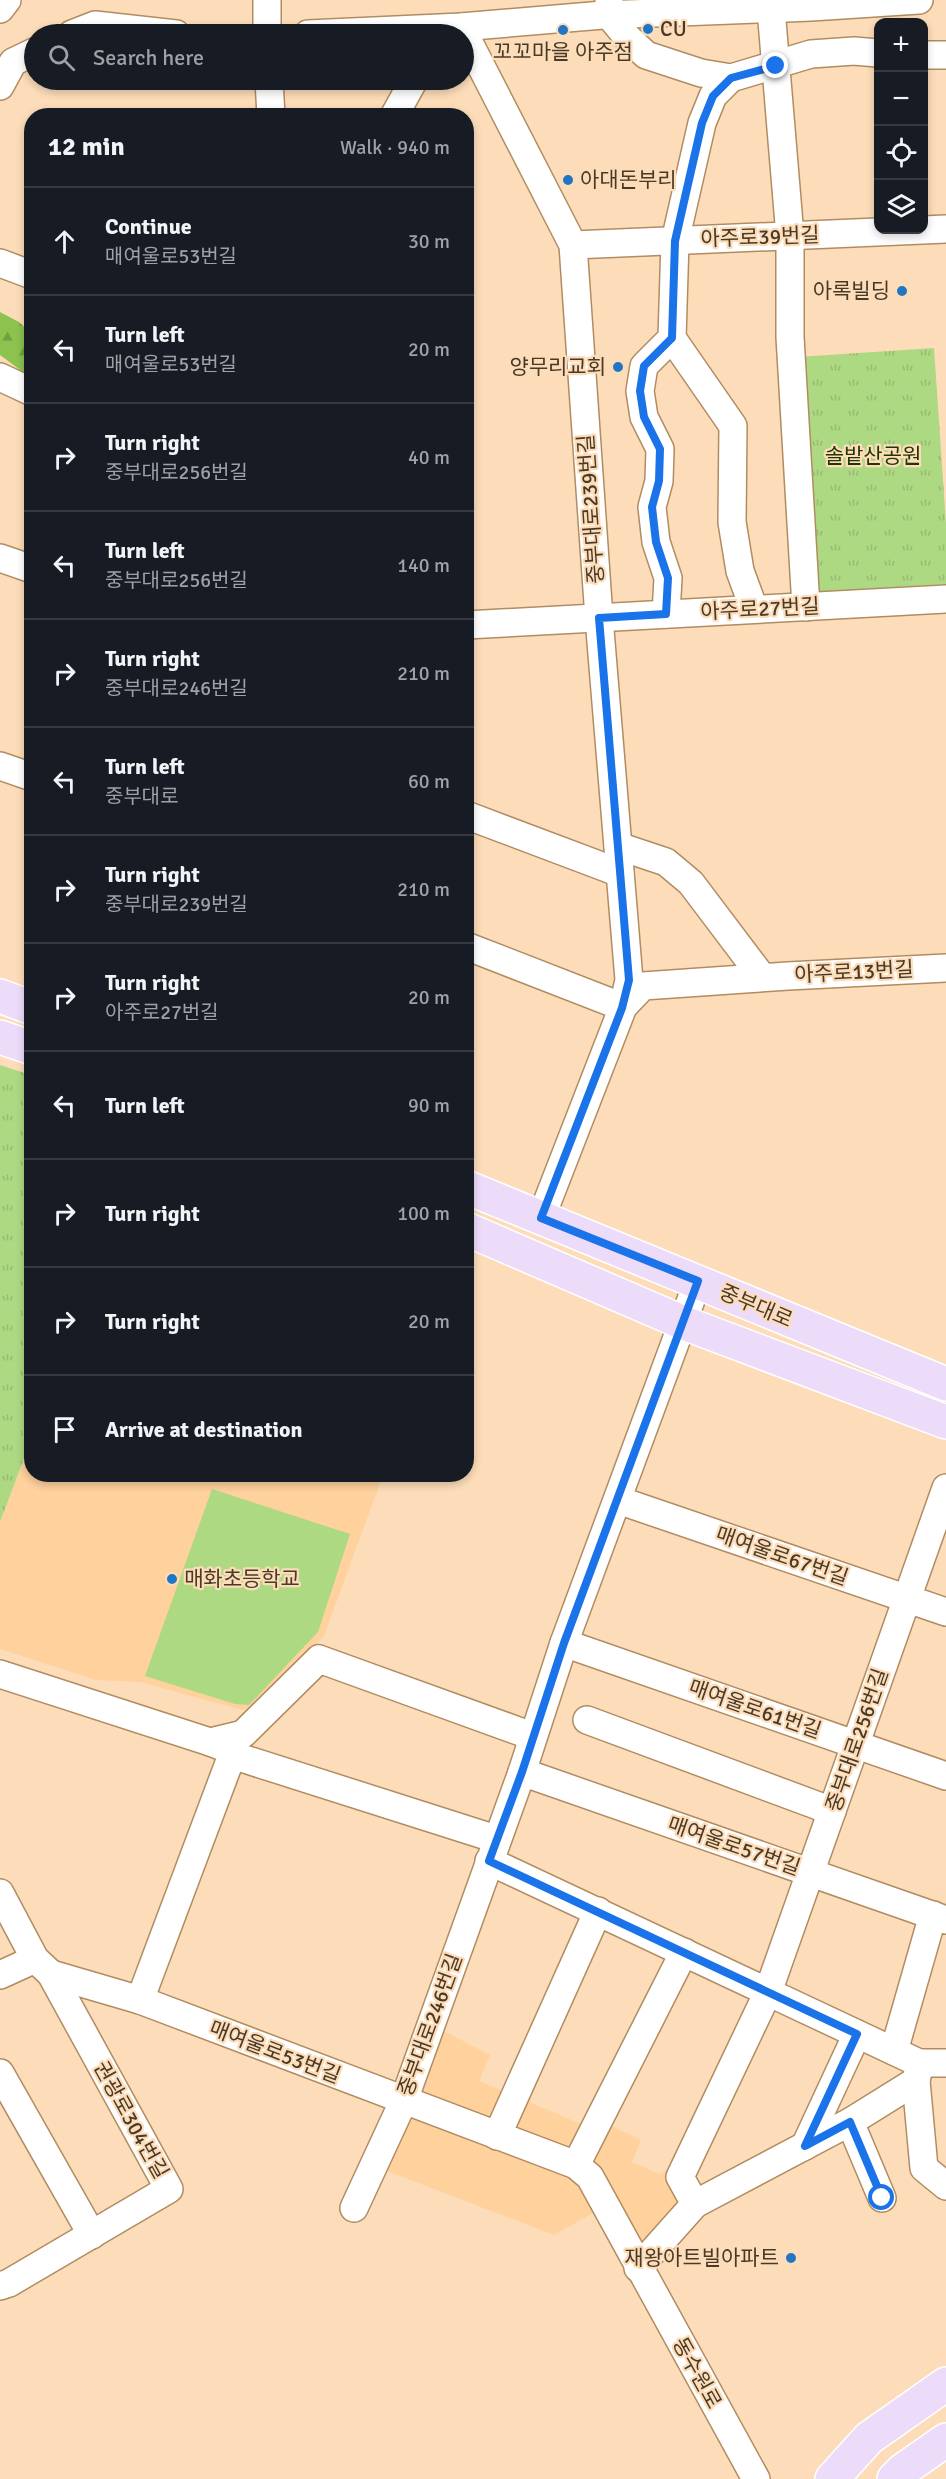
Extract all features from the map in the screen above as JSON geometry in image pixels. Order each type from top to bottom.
[{"type":"main road","points":[[0,996],[24,1005]]},
{"type":"main road","points":[[0,1037],[24,1045]]},
{"type":"main road","name":"중부대로","points":[[474,1190],[698,1281],[909,1371],[946,1384]]},
{"type":"main road","name":"중부대로","points":[[474,1232],[684,1323],[946,1422]]},
{"type":"main road","points":[[909,1371],[946,1374]]},
{"type":"main road","points":[[832,2479],[869,2438],[946,2384]]},
{"type":"main road","points":[[894,2479],[903,2470],[946,2440]]},
{"type":"street","points":[[0,9],[6,0]]},
{"type":"street","points":[[267,0],[267,24]]},
{"type":"street","points":[[474,26],[609,7],[771,9],[811,4],[919,0]]},
{"type":"street","points":[[609,7],[627,37],[646,55],[701,73],[731,78],[811,54],[854,51],[874,53]]},
{"type":"street","points":[[771,9],[790,236],[790,337],[806,607]]},
{"type":"street","points":[[0,86],[16,55]]},
{"type":"street","points":[[928,55],[946,55]]},
{"type":"street","name":"중부대로239번길","points":[[474,76],[573,245],[599,618],[629,980],[622,1008],[541,1218]]},
{"type":"street","points":[[731,78],[713,96],[702,123],[675,241],[672,338],[734,426],[732,522],[740,571],[754,609]]},
{"type":"street","points":[[270,90],[271,108]]},
{"type":"street","points":[[398,108],[408,90]]},
{"type":"street","name":"아주로39번길","points":[[573,245],[946,229]]},
{"type":"street","points":[[0,263],[24,272]]},
{"type":"street","points":[[666,614],[668,578],[656,542],[652,507],[659,481],[660,449],[644,417],[640,391],[644,366],[672,338]]},
{"type":"street","points":[[0,377],[24,388]]},
{"type":"street","points":[[0,558],[24,566]]},
{"type":"street","name":"아주로27번길","points":[[474,625],[946,599]]},
{"type":"street","points":[[0,766],[24,774]]},
{"type":"street","points":[[474,818],[620,873]]},
{"type":"street","points":[[618,846],[666,862],[691,883],[762,977]]},
{"type":"street","points":[[474,949],[622,1008]]},
{"type":"street","name":"아주로13번길","points":[[622,1008],[643,987],[762,977],[946,968]]},
{"type":"street","name":"중부대로246번길","points":[[354,2208],[404,2100],[522,1772],[564,1643],[698,1281]]},
{"type":"street","name":"중부대로256번길","points":[[694,2204],[680,2177],[768,1992],[946,1488]]},
{"type":"street","name":"매여울로67번길","points":[[618,1500],[946,1612]]},
{"type":"street","name":"매여울로61번길","points":[[564,1643],[946,1776]]},
{"type":"street","points":[[140,2000],[222,1748],[243,1734],[320,1659],[532,1736]]},
{"type":"street","points":[[0,1674],[222,1748],[493,1850],[598,1911],[894,2051],[918,2072],[924,2168],[946,2186]]},
{"type":"street","points":[[588,1720],[832,1811]]},
{"type":"street","name":"매여울로57번길","points":[[522,1772],[939,1917]]},
{"type":"street","name":"권광로304번길","points":[[0,1893],[169,2188],[93,2235],[3,2279]]},
{"type":"street","points":[[497,2136],[598,1911]]},
{"type":"street","points":[[894,2051],[939,1917]]},
{"type":"street","points":[[576,2165],[684,1952]]},
{"type":"street","points":[[0,1975],[43,1966]]},
{"type":"street","name":"매여울로53번길","points":[[43,1966],[140,2000],[576,2165],[590,2177],[638,2268]]},
{"type":"street","points":[[805,2146],[857,2034]]},
{"type":"street","points":[[638,2268],[694,2204],[850,2122],[918,2072],[946,2063]]},
{"type":"street","points":[[0,2073],[93,2235]]},
{"type":"street","points":[[850,2122],[882,2198]]},
{"type":"street","name":"동수원로","points":[[638,2268],[756,2479]]},
{"type":"shaded area","name":"매화초등학교","points":[[24,1459],[24,1482],[380,1482],[324,1636],[268,1699],[243,1710],[140,1682],[96,1680],[0,1649],[0,1522]]},
{"type":"shaded area","points":[[436,2027],[490,2055],[479,2081],[600,2132],[605,2123],[641,2140],[632,2162],[660,2174],[668,2169],[696,2216],[632,2280],[595,2212],[554,2235],[387,2171],[418,2095]]},
{"type":"green space","points":[[0,312],[24,327],[24,373],[0,355]]},
{"type":"green space","name":"솔밭산공원","points":[[934,348],[946,524],[946,584],[814,592],[798,357]]},
{"type":"green space","points":[[0,1065],[24,1073],[24,1459],[0,1522]]},
{"type":"green space","points":[[212,1489],[350,1534],[318,1632],[249,1705],[235,1704],[145,1676]]},
{"type":"place","name":"CU","points":[[648,29]]},
{"type":"place","name":"꼬꼬마을 아주점","points":[[563,30]]},
{"type":"place","name":"아대돈부리","points":[[568,180]]},
{"type":"place","name":"아록빌딩","points":[[902,291]]},
{"type":"place","name":"양무리교회","points":[[618,367]]},
{"type":"place","name":"매화초등학교","points":[[172,1579]]},
{"type":"place","name":"재왕아트빌아파트","points":[[791,2258]]},
{"type":"route","points":[[776,66],[731,78],[713,96],[702,123],[675,241],[672,338],[644,366],[640,391],[644,417],[660,449],[659,481],[652,507],[656,542],[668,578],[666,614],[599,618],[629,980],[622,1008],[541,1218],[698,1281],[564,1643],[522,1772],[489,1861],[857,2034],[805,2146],[850,2122],[882,2198]]}]
